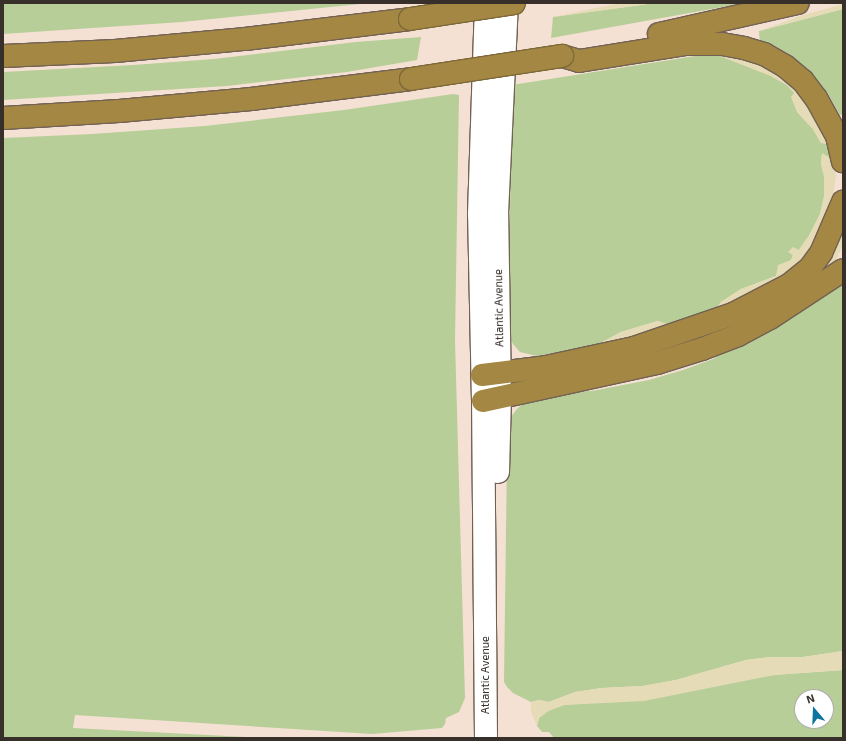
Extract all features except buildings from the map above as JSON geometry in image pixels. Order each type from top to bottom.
[{"type":"highway","points":[[3,56],[115,51],[245,39],[410,19],[514,3]]},
{"type":"highway","points":[[3,118],[119,112],[251,100],[411,79],[562,56],[798,3]]},
{"type":"highway","points":[[562,56],[579,61],[685,44],[722,44],[744,48],[764,54],[785,66],[803,81],[816,98],[837,136],[843,161]]},
{"type":"highway","points":[[491,374],[546,367],[634,348],[733,314],[789,285],[810,268],[821,253],[843,202]]},
{"type":"highway","points":[[492,399],[657,363],[702,349],[738,335],[770,318],[843,270]]},
{"type":"main road","name":"Atlantic Avenue","points":[[486,3],[479,214],[492,399],[485,612],[486,738]]},
{"type":"main road","name":"Atlantic Avenue","points":[[491,374],[507,3]]},
{"type":"green space","points":[[3,3],[370,3],[182,22],[3,34]]},
{"type":"green space","points":[[655,3],[745,3],[551,38],[553,17]]},
{"type":"green space","points":[[843,9],[843,114],[840,115],[828,94],[816,80],[760,44],[759,31]]},
{"type":"green space","points":[[421,37],[417,60],[347,72],[227,86],[3,100],[3,72],[214,59],[356,42]]},
{"type":"green space","points":[[714,53],[771,76],[787,85],[795,93],[797,112],[813,129],[821,143],[830,144],[834,155],[828,157],[822,154],[821,164],[824,176],[824,197],[820,214],[810,234],[799,250],[789,252],[793,255],[791,260],[776,276],[741,289],[721,302],[717,308],[672,326],[658,321],[621,332],[595,346],[537,356],[520,352],[513,344],[508,334],[512,85]]},
{"type":"green space","points":[[453,94],[459,95],[455,340],[465,698],[459,712],[446,718],[445,724],[442,728],[372,734],[75,715],[73,728],[265,738],[3,738],[3,138],[92,134],[205,126],[344,110]]},
{"type":"green space","points":[[843,278],[843,651],[803,657],[771,657],[746,660],[676,680],[643,686],[602,688],[575,692],[549,702],[539,700],[531,702],[513,693],[504,682],[507,455],[510,418],[517,409],[525,402],[562,392],[592,391],[649,380],[713,359]]},
{"type":"green space","points":[[843,670],[843,738],[554,738],[549,732],[542,732],[537,726],[539,718],[548,711],[564,705],[599,702],[774,675]]},
{"type":"sand","points":[[620,3],[655,3],[553,17]]},
{"type":"sand","points":[[843,4],[843,9],[759,31],[800,16]]},
{"type":"sand","points":[[718,54],[757,61],[778,71],[804,92],[830,144],[821,143],[813,129],[797,112],[791,97],[794,93],[787,85],[771,76],[722,57]]},
{"type":"sand","points":[[822,153],[828,157],[834,155],[836,177],[830,214],[822,234],[803,260],[762,292],[717,308],[721,302],[741,289],[776,276],[778,265],[791,260],[793,255],[788,252],[793,247],[799,250],[810,234],[820,214],[824,197],[824,176],[821,164]]},
{"type":"sand","points":[[843,227],[843,245],[831,271],[824,263]]},
{"type":"sand","points":[[658,321],[672,326],[627,339],[595,346],[621,332]]},
{"type":"sand","points":[[843,651],[843,670],[774,675],[644,701],[564,705],[548,711],[539,718],[537,726],[531,712],[531,702],[539,700],[549,702],[575,692],[602,688],[643,686],[676,680],[746,660],[771,657],[803,657]]}]
